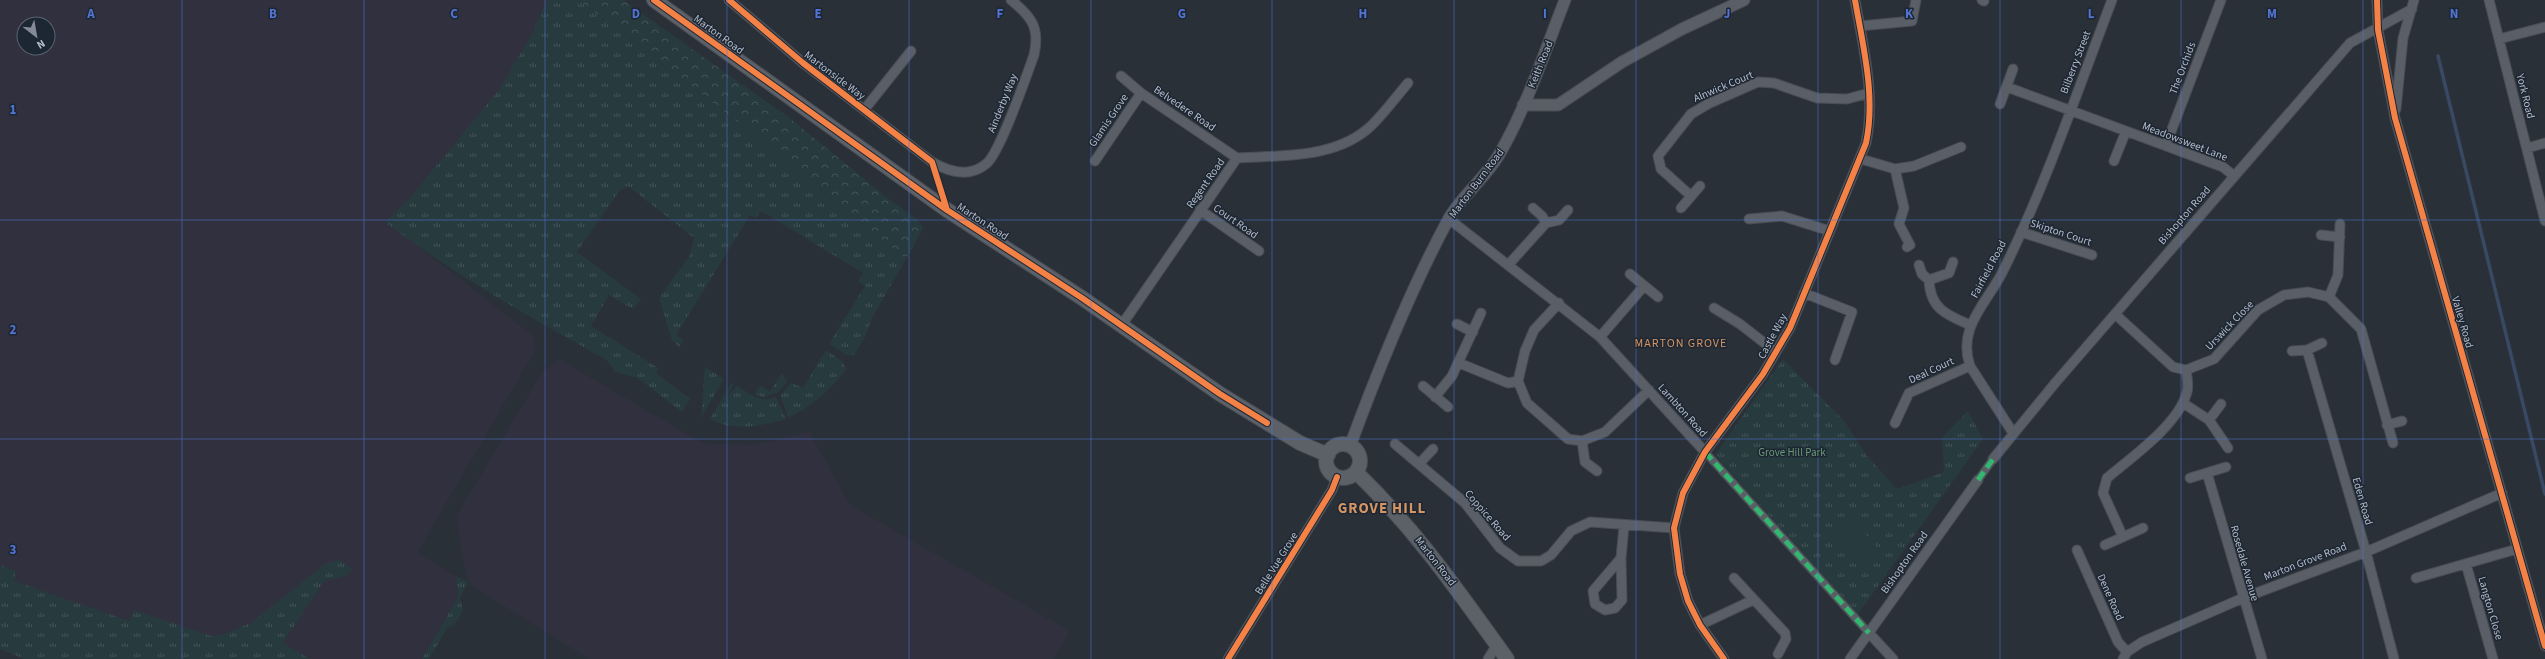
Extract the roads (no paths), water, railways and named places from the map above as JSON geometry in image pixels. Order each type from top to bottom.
[{"type":"main road","name":"Marton Road","points":[[654,0],[947,210],[1237,404],[1300,443],[1328,455]]},
{"type":"main road","points":[[1340,445],[1350,446],[1360,458],[1356,472],[1348,477],[1337,477],[1329,470],[1328,455],[1340,445]]},
{"type":"main road","name":"Marton Road","points":[[1356,472],[1391,505],[1431,553],[1507,659]]},
{"type":"street","name":"Martonside Way","points":[[729,0],[803,63],[932,162]]},
{"type":"street","name":"Ainderby Way","points":[[932,162],[949,172],[970,172],[986,164],[996,150],[1034,55],[1037,40],[1034,24],[1025,11],[1011,0]]},
{"type":"street","name":"Keith Road","points":[[1523,105],[1565,0]]},
{"type":"street","points":[[1523,105],[1558,106],[1622,62],[1682,29],[1744,0]]},
{"type":"street","name":"Castle Way","points":[[1724,659],[1700,625],[1688,601],[1680,574],[1674,528],[1683,493],[1705,452],[1763,374],[1790,328],[1860,159],[1871,122],[1869,93],[1855,0]]},
{"type":"street","points":[[1860,26],[1912,21],[1916,0]]},
{"type":"street","name":"Bilberry Street","points":[[2070,110],[2112,0]]},
{"type":"street","name":"The Orchids","points":[[2166,145],[2221,0]]},
{"type":"street","name":"Valley Road","points":[[2377,0],[2378,29],[2395,118],[2545,646]]},
{"type":"street","name":"York Road","points":[[2489,0],[2545,220]]},
{"type":"street","name":"Valley Road","points":[[2395,118],[2404,38],[2413,4]]},
{"type":"street","name":"Bishopton Road","points":[[1993,459],[2013,433],[2350,43],[2378,29],[2413,4]]},
{"type":"street","points":[[2499,39],[2545,27]]},
{"type":"street","points":[[864,110],[911,51]]},
{"type":"street","points":[[2000,104],[2013,69]]},
{"type":"street","name":"Belvedere Road","points":[[1121,76],[1141,93],[1237,158]]},
{"type":"street","name":"Alnwick Court","points":[[1692,196],[1661,169],[1658,156],[1691,114],[1708,104],[1758,82],[1774,83],[1817,98],[1847,99],[1869,93]]},
{"type":"street","name":"Regent Road","points":[[1121,326],[1237,158],[1314,152],[1343,145],[1371,126],[1408,83]]},
{"type":"street","name":"Meadowsweet Lane","points":[[2007,87],[2223,167],[2234,176]]},
{"type":"street","name":"Glamis Grove","points":[[1095,161],[1141,93]]},
{"type":"street","name":"Marton Burn Road","points":[[1350,446],[1374,381],[1425,265],[1449,219],[1500,154],[1523,105]]},
{"type":"street","name":"Fairfield Road","points":[[2013,433],[1970,366],[1967,356],[1966,338],[1970,325],[2001,275],[2021,232],[2070,110]]},
{"type":"street","name":"Meadowsweet Lane","points":[[2114,161],[2126,131]]},
{"type":"street","points":[[2527,148],[2545,143]]},
{"type":"street","points":[[1860,159],[1895,169],[1914,166],[1960,147]]},
{"type":"street","points":[[1895,169],[1904,208],[1899,224],[1910,245],[1907,247]]},
{"type":"street","points":[[1681,208],[1700,186]]},
{"type":"street","points":[[1533,208],[1542,216],[1546,223]]},
{"type":"street","name":"Court Road","points":[[1200,210],[1259,251]]},
{"type":"street","points":[[1509,264],[1546,223],[1559,220],[1568,210]]},
{"type":"street","points":[[1749,219],[1782,216],[1830,231]]},
{"type":"street","name":"Lambton Road","points":[[1449,219],[1559,303],[1600,337],[1893,659]]},
{"type":"street","points":[[2340,224],[2338,275],[2329,296],[2361,329],[2392,443]]},
{"type":"street","name":"Skipton Court","points":[[2021,232],[2092,255]]},
{"type":"street","points":[[2321,235],[2340,237]]},
{"type":"street","points":[[1929,280],[1949,273],[1953,262]]},
{"type":"street","points":[[1919,265],[1922,274],[1929,280],[1930,290],[1935,302],[1944,314],[1970,325]]},
{"type":"street","points":[[1630,274],[1658,297]]},
{"type":"street","points":[[1600,337],[1644,286]]},
{"type":"street","name":"Urswick Close","points":[[2186,370],[2214,359],[2258,310],[2284,295],[2308,292],[2329,296]]},
{"type":"street","points":[[1804,293],[1852,312],[1836,360]]},
{"type":"street","points":[[1559,303],[1534,330],[1525,351],[1518,381],[1527,403],[1568,438],[1582,441],[1604,432],[1649,390]]},
{"type":"street","points":[[1714,308],[1740,324],[1776,352]]},
{"type":"street","points":[[1435,397],[1452,376],[1481,313]]},
{"type":"street","points":[[2116,314],[2173,367],[2186,370],[2188,390],[2183,403],[2145,448],[2107,478],[2103,486],[2104,493],[2123,537]]},
{"type":"street","points":[[1457,324],[1473,332]]},
{"type":"street","points":[[2292,352],[2307,350],[2322,343]]},
{"type":"street","name":"Eden Road","points":[[2307,350],[2366,552],[2394,659]]},
{"type":"street","points":[[1459,363],[1508,383],[1518,381]]},
{"type":"street","name":"Deal Court","points":[[1895,423],[1909,393],[1970,366]]},
{"type":"street","points":[[1423,386],[1448,407]]},
{"type":"street","points":[[2183,403],[2209,420],[2228,448]]},
{"type":"street","points":[[2209,420],[2221,404]]},
{"type":"street","points":[[2388,425],[2402,421]]},
{"type":"street","points":[[1582,441],[1585,462],[1598,471]]},
{"type":"street","name":"Coppice Road","points":[[1395,444],[1465,503],[1500,548],[1518,561],[1541,561],[1551,555],[1571,531],[1580,525],[1590,522],[1624,526],[1674,528]]},
{"type":"street","points":[[1419,464],[1432,449]]},
{"type":"street","points":[[1978,480],[1993,459]]},
{"type":"street","points":[[2190,478],[2226,467]]},
{"type":"street","name":"Rosedale Avenue","points":[[2207,473],[2262,659]]},
{"type":"street","name":"Belle Vue Grove","points":[[1229,659],[1332,490],[1337,477]]},
{"type":"street","name":"Bishopton Road","points":[[1850,659],[1978,480]]},
{"type":"street","name":"Marton Grove Road","points":[[2125,655],[2142,642],[2243,598],[2366,552],[2502,493]]},
{"type":"street","points":[[1621,558],[1593,591],[1595,604],[1605,610],[1615,608],[1622,600],[1621,558],[1624,526]]},
{"type":"street","points":[[2105,545],[2143,528]]},
{"type":"street","points":[[2416,578],[2517,549]]},
{"type":"street","name":"Dene Road","points":[[2077,550],[2125,655]]},
{"type":"street","name":"Langton Close","points":[[2466,564],[2493,659]]},
{"type":"street","points":[[1734,578],[1785,633],[1786,638],[1778,654]]},
{"type":"street","points":[[1700,625],[1753,600]]},
{"type":"street","points":[[1488,659],[1497,645]]},
{"type":"waterway","points":[[2438,56],[2545,494]]},
{"type":"district","name":"MARTON GROVE","points":[[1681,343]]},
{"type":"district","name":"GROVE HILL","points":[[1382,508]]},
{"type":"park label","name":"Grove Hill Park","points":[[1792,452]]}]
